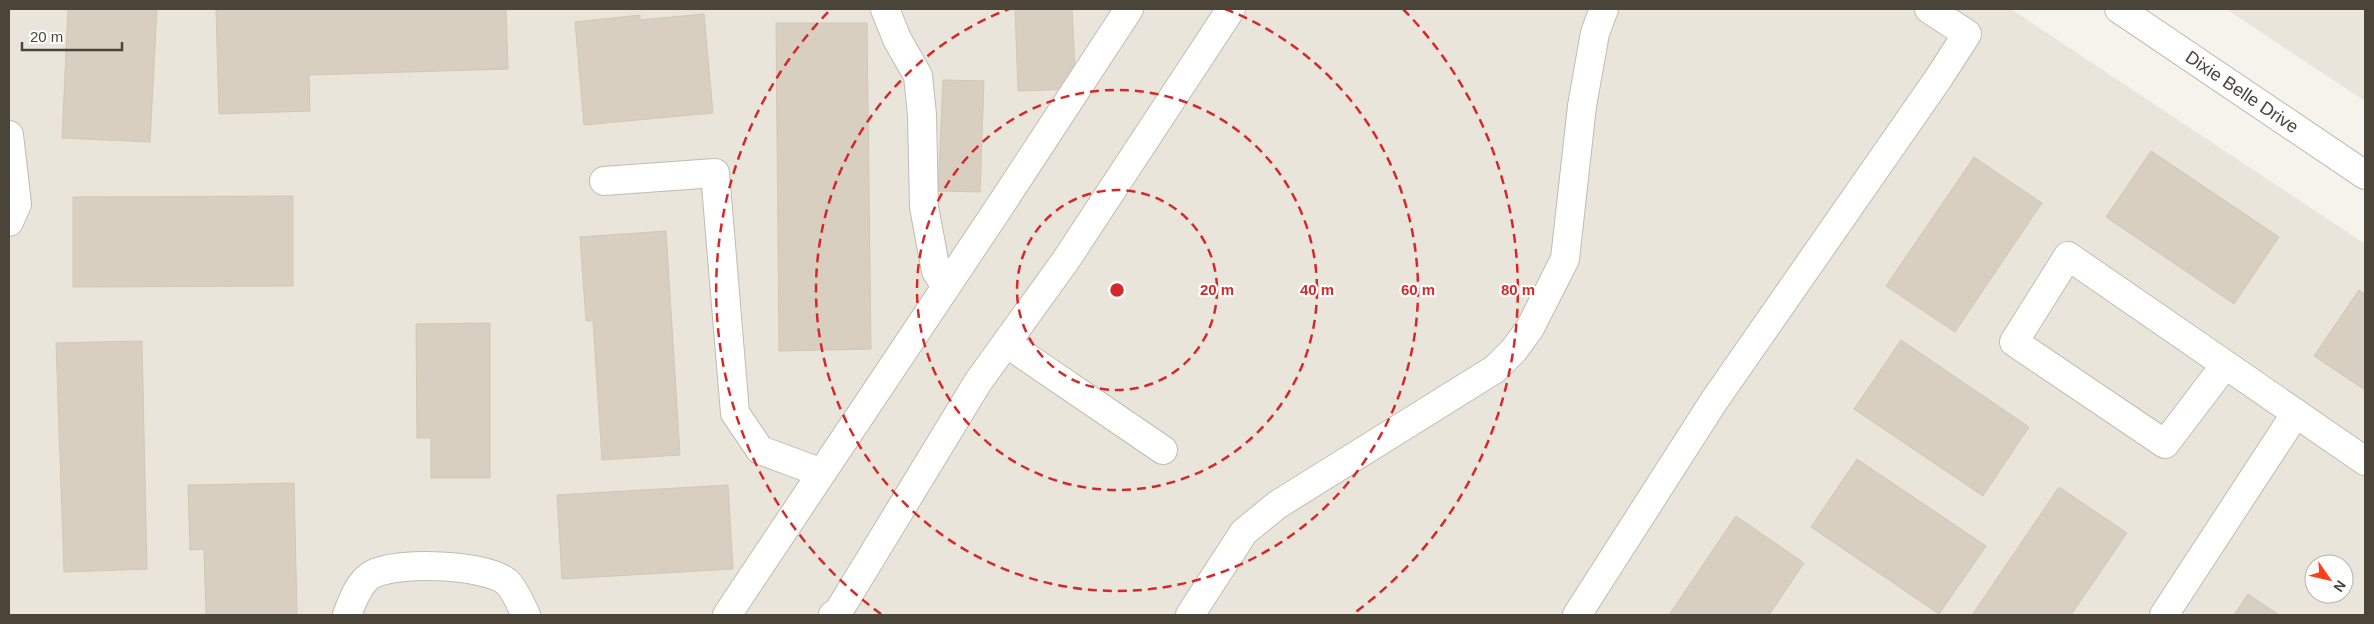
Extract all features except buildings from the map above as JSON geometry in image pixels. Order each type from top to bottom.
[{"type":"street","points":[[885,9],[897,39],[918,76],[922,115],[924,208],[936,271],[946,287]]},
{"type":"street","points":[[727,615],[1129,9]]},
{"type":"street","points":[[833,615],[838,612],[978,382],[1066,260],[1232,9]]},
{"type":"street","points":[[1190,615],[1244,532],[1277,505],[1495,369],[1514,350],[1530,328],[1565,259],[1582,106],[1595,33],[1604,9]]},
{"type":"street","points":[[1577,615],[1714,401],[1938,79],[1967,34],[1929,9]]},
{"type":"street","name":"Dixie Belle Drive","points":[[2118,9],[2365,175]]},
{"type":"street","points":[[9,135],[17,204],[9,222]]},
{"type":"street","points":[[604,181],[714,173],[735,413],[760,450],[822,473]]},
{"type":"street","points":[[2225,364],[2165,444],[2014,342],[2068,256],[2225,364],[2296,413],[2365,461]]},
{"type":"street","points":[[1006,343],[1163,450]]},
{"type":"street","points":[[2164,615],[2296,413]]},
{"type":"street","points":[[347,615],[360,587],[372,574],[402,566],[434,566],[484,573],[506,582],[526,615]]},
{"type":"shaded area","points":[[9,9],[2011,9],[2365,244],[2365,615],[9,615]]},
{"type":"shaded area","points":[[2226,9],[2365,9],[2365,101]]}]
